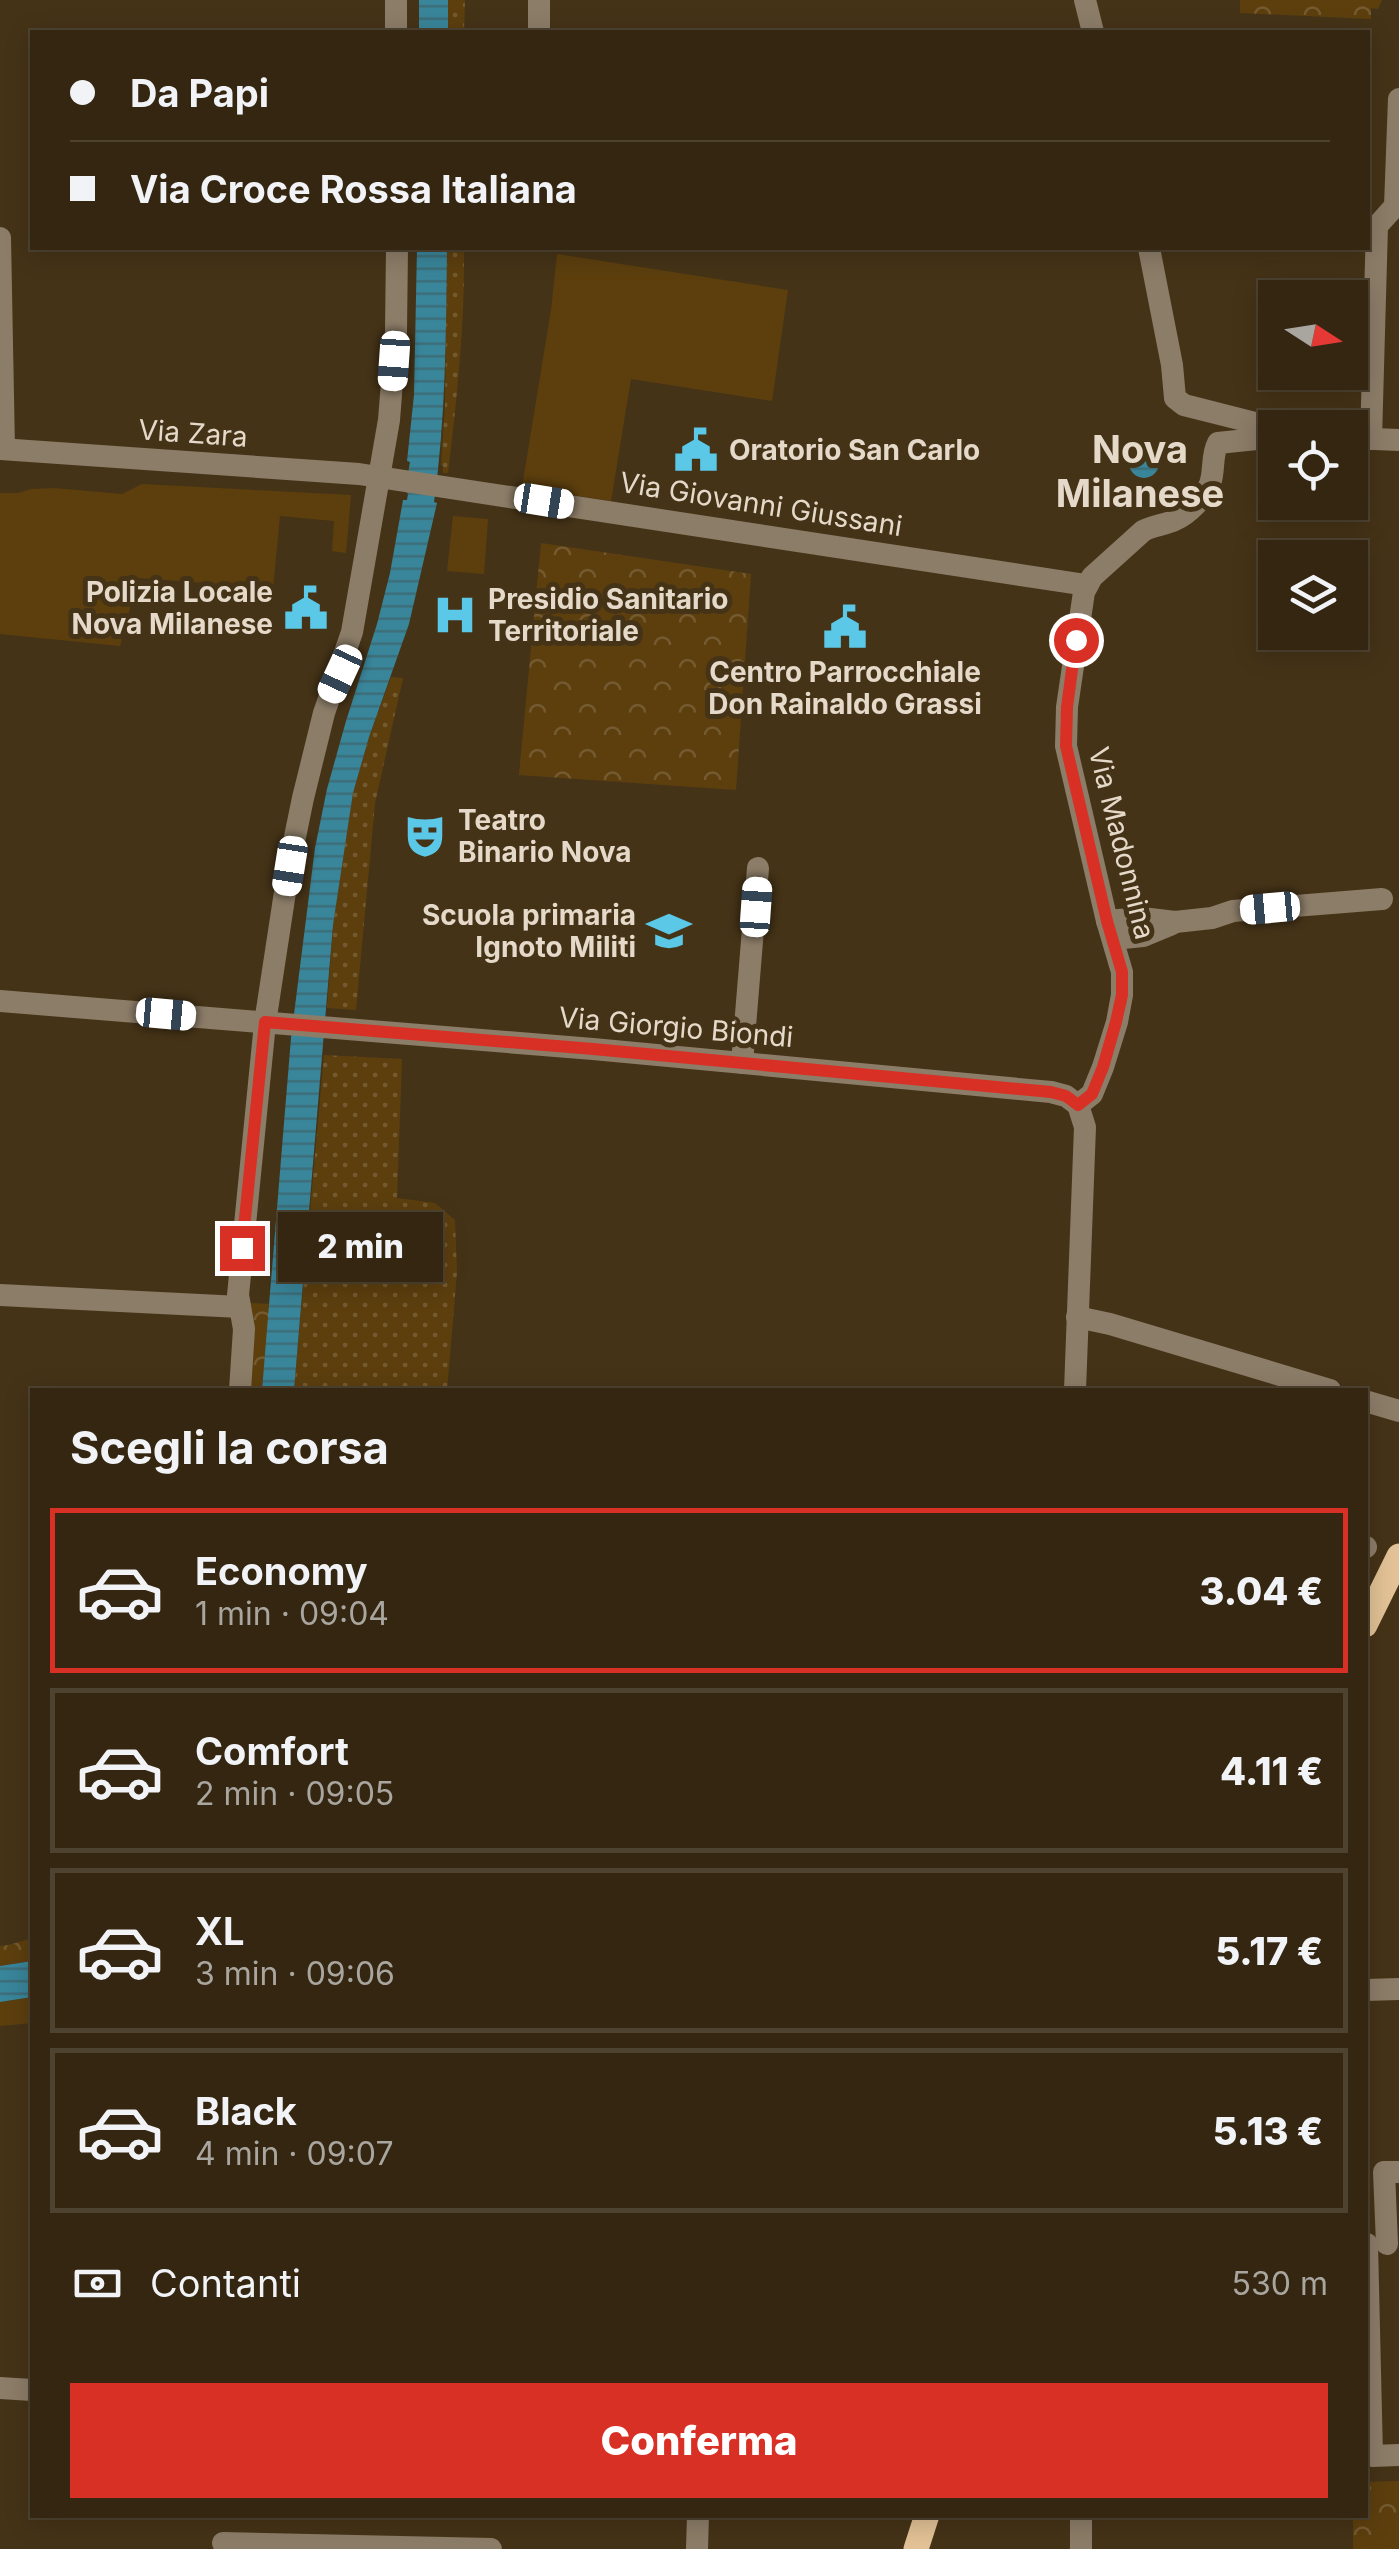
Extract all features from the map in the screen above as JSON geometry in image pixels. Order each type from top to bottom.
[{"type":"main road","points":[[1368,1619],[1399,1556]]},
{"type":"main road","points":[[917,2547],[929,2518]]},
{"type":"street","points":[[396,0],[396,30]]},
{"type":"street","points":[[539,0],[539,30]]},
{"type":"street","points":[[1085,0],[1092,30]]},
{"type":"street","points":[[1363,410],[1377,226],[1395,206],[1399,100]]},
{"type":"street","points":[[0,238],[2,449]]},
{"type":"street","points":[[240,1388],[244,1329],[238,1295],[265,1022],[290,866],[303,798],[392,478],[390,420],[397,250]]},
{"type":"street","points":[[1148,250],[1174,394],[1184,405],[1258,424]]},
{"type":"street","points":[[1368,438],[1399,440]]},
{"type":"street","points":[[1079,584],[1144,531],[1176,520],[1199,501],[1209,485],[1218,443],[1258,439]]},
{"type":"street","name":"Via Zara","points":[[2,449],[392,478]]},
{"type":"street","name":"Via Giovanni Giussani","points":[[392,478],[1079,584]]},
{"type":"street","name":"Via Madonnina","points":[[1078,1105],[1096,1088],[1122,995],[1122,972],[1066,746],[1068,692],[1082,602],[1079,584]]},
{"type":"street","points":[[742,1063],[758,868]]},
{"type":"street","points":[[1110,930],[1142,918],[1175,922],[1212,918],[1233,910],[1382,898]]},
{"type":"street","name":"Via Giorgio Biondi","points":[[0,1000],[1051,1092],[1078,1105]]},
{"type":"street","points":[[1076,1388],[1085,1127],[1078,1105]]},
{"type":"street","points":[[0,1295],[240,1308]]},
{"type":"street","points":[[1077,1316],[1323,1388]]},
{"type":"street","points":[[1368,1402],[1399,1411]]},
{"type":"street","points":[[1368,1990],[1399,1989]]},
{"type":"street","points":[[1399,2172],[1384,2172],[1372,2456],[1399,2455]]},
{"type":"street","points":[[0,2388],[30,2390]]},
{"type":"street","points":[[698,2518],[698,2549]]},
{"type":"street","points":[[1082,2518],[1082,2549]]},
{"type":"street","points":[[223,2543],[491,2549]]},
{"type":"green space","points":[[448,0],[465,0],[464,30],[448,30]]},
{"type":"green space","points":[[1240,0],[1382,0],[1378,9],[1371,8],[1371,19],[1240,13]]},
{"type":"green space","points":[[447,250],[464,250],[462,332],[448,473],[443,473],[441,465]]},
{"type":"green space","points":[[557,254],[788,290],[772,401],[631,379],[611,501],[522,487]]},
{"type":"green space","points":[[142,484],[351,495],[346,553],[332,551],[334,521],[280,516],[273,588],[138,578],[120,646],[0,634],[0,493],[54,488],[122,494]]},
{"type":"green space","points":[[453,516],[488,519],[484,574],[447,571]]},
{"type":"green space","points":[[541,543],[751,574],[736,790],[519,775]]},
{"type":"green space","points":[[391,677],[403,678],[375,803],[356,1010],[327,1008],[333,925],[353,793]]},
{"type":"green space","points":[[324,1055],[402,1059],[397,1198],[435,1203],[455,1220],[457,1272],[447,1388],[294,1388]]},
{"type":"green space","points":[[249,1303],[270,1304],[262,1388],[243,1388]]},
{"type":"green space","points":[[30,1939],[30,1961],[0,1966],[0,1946]]},
{"type":"green space","points":[[30,1997],[30,2023],[0,2026],[0,2002]]},
{"type":"green space","points":[[1399,2481],[1399,2549],[1353,2549],[1353,2518],[1368,2518],[1368,2482]]},
{"type":"water","points":[[419,0],[448,0],[448,30],[419,30]]},
{"type":"water","points":[[417,250],[447,250],[443,407],[434,502],[437,503],[409,624],[353,793],[333,925],[294,1388],[262,1388],[291,1038],[315,848],[327,789],[390,573],[403,500],[407,500]]},
{"type":"water","points":[[1144,448],[1154,453],[1159,463],[1154,473],[1144,478],[1134,473],[1129,463],[1134,453]]},
{"type":"water","points":[[30,1961],[30,1997],[0,2002],[0,1966]]},
{"type":"place","name":"Oratorio San Carlo","points":[[696,450]]},
{"type":"place","name":"Polizia Locale Nova Milanese","points":[[306,608]]},
{"type":"place","name":"Presidio Sanitario Territoriale","points":[[455,615]]},
{"type":"place","name":"Centro Parrocchiale Don Rainaldo Grassi","points":[[845,627]]},
{"type":"place","name":"Teatro Binario Nova","points":[[425,836]]},
{"type":"place","name":"Scuola primaria Ignoto Militi","points":[[669,931]]},
{"type":"district","name":"Nova Milanese","points":[[1140,471]]},
{"type":"route","points":[[242,1248],[265,1022],[1051,1092],[1078,1105],[1096,1088],[1103,1067],[1122,995],[1122,972],[1066,746],[1076,640]]}]
